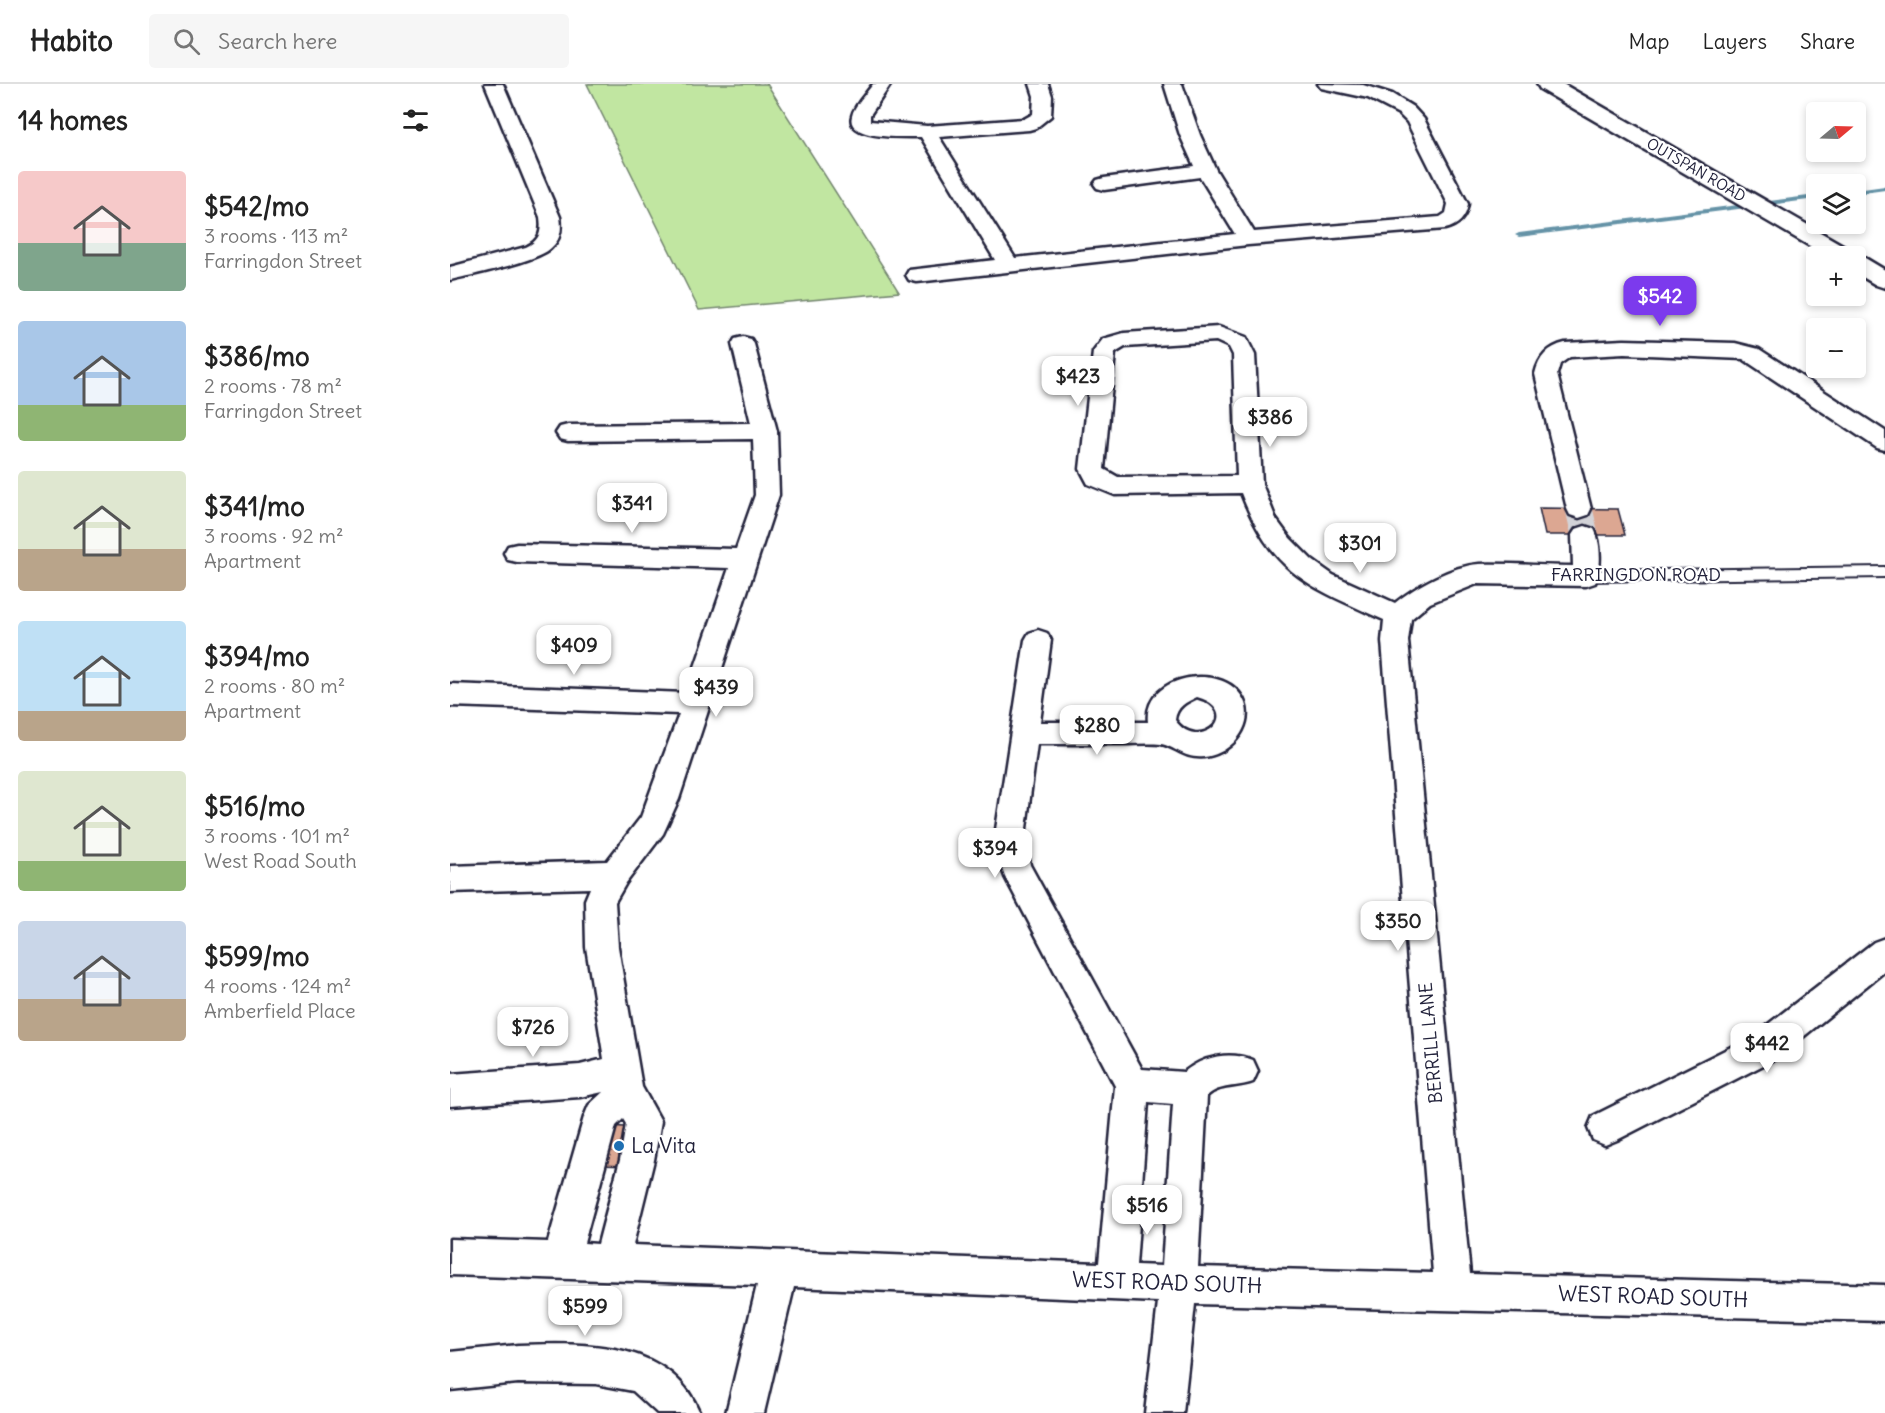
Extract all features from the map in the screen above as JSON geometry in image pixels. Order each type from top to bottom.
[{"type":"street","points":[[450,274],[542,247],[549,241],[553,231],[550,217],[494,84]]},
{"type":"street","points":[[882,84],[861,115],[861,124],[871,129],[927,132],[1029,124],[1042,116],[1043,96],[1040,84]]},
{"type":"street","points":[[1173,84],[1190,135],[1206,170],[1248,239]]},
{"type":"street","points":[[917,275],[1248,239],[1445,223],[1457,213],[1458,204],[1415,119],[1407,110],[1374,92],[1326,84]]},
{"type":"street","name":"OUTSPAN ROAD","points":[[1548,84],[1827,246]]},
{"type":"street","points":[[927,132],[1009,266]]},
{"type":"street","points":[[1104,184],[1206,170]]},
{"type":"street","points":[[1866,269],[1885,280]]},
{"type":"street","points":[[1250,484],[1115,486],[1097,478],[1092,469],[1104,352],[1107,348],[1124,340],[1219,334],[1238,342],[1244,355],[1250,484],[1265,522],[1281,545],[1303,567],[1324,582],[1398,615]]},
{"type":"street","points":[[611,1262],[637,1160],[644,1121],[624,1081],[600,924],[600,900],[615,874],[653,825],[664,799],[767,495],[770,464],[765,431],[743,344]]},
{"type":"street","points":[[1579,509],[1546,374],[1549,361],[1565,350],[1624,347],[1720,348],[1751,354],[1885,442]]},
{"type":"street","points":[[568,433],[765,431]]},
{"type":"street","points":[[1585,535],[1586,576]]},
{"type":"street","points":[[517,553],[745,559]]},
{"type":"street","name":"FARRINGDON ROAD","points":[[1398,615],[1421,596],[1449,583],[1477,574],[1586,576]]},
{"type":"street","name":"BERRILL LANE","points":[[1398,615],[1395,641],[1453,1292]]},
{"type":"street","points":[[1038,640],[1010,836],[1011,852],[1016,868],[1132,1084],[1116,1281]]},
{"type":"street","points":[[450,695],[696,704]]},
{"type":"street","points":[[1025,734],[1168,733]]},
{"type":"street","points":[[450,879],[615,874]]},
{"type":"street","points":[[1605,1128],[1765,1047],[1885,952]]},
{"type":"street","points":[[1164,1413],[1179,1285],[1191,1089],[1202,1076],[1213,1072],[1240,1071]]},
{"type":"street","points":[[450,1090],[580,1081],[624,1081]]},
{"type":"street","points":[[561,1260],[601,1117],[624,1081]]},
{"type":"street","points":[[1132,1084],[1191,1089]]},
{"type":"street","name":"WEST ROAD SOUTH","points":[[450,1257],[1179,1285],[1885,1303]]},
{"type":"street","points":[[745,1413],[780,1268]]},
{"type":"street","points":[[450,1371],[485,1365],[588,1365],[640,1373],[671,1398],[681,1413]]},
{"type":"lane","name":"FARRINGDON ROAD","points":[[1586,576],[1885,572]]},
{"type":"green space","points":[[587,84],[767,84],[899,292],[699,310]]},
{"type":"building","points":[[1539,508],[1618,509],[1625,535],[1545,535]]},
{"type":"building","name":"La Vita","points":[[611,1126],[636,1128],[626,1166],[601,1165]]},
{"type":"waterway","points":[[1866,191],[1885,188]]},
{"type":"waterway","points":[[1519,235],[1806,198]]},
{"type":"tunnel","points":[[1579,509],[1585,535]]},
{"type":"place","name":"La Vita","points":[[619,1146]]}]
